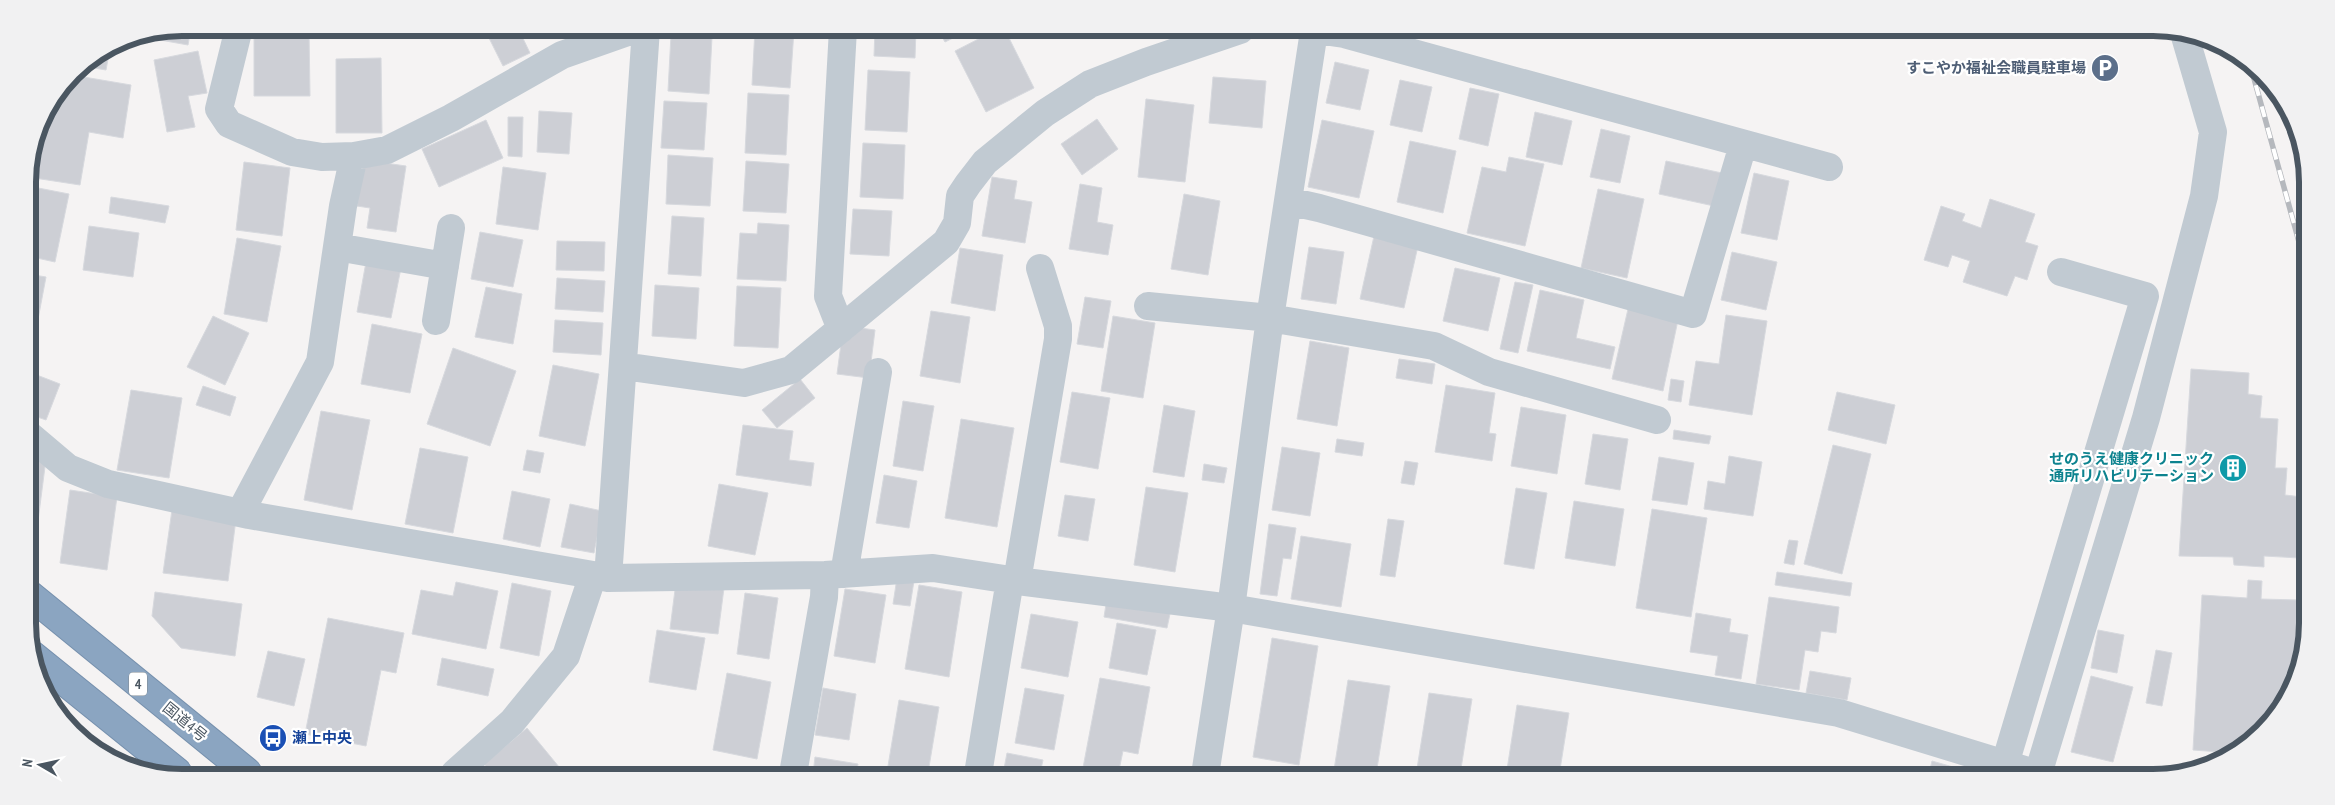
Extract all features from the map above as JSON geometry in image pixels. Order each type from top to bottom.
[{"type":"highway","name":"国道4号","points":[[36,600],[243,769]]},
{"type":"highway","points":[[43,665],[172,768]]},
{"type":"street","points":[[237,36],[219,109],[229,124],[292,152],[322,157],[354,156],[387,150],[451,118],[562,55],[616,36]]},
{"type":"street","points":[[460,769],[512,722],[566,656],[600,576],[623,366],[646,36]]},
{"type":"street","points":[[841,329],[828,296],[843,36]]},
{"type":"street","points":[[623,366],[744,383],[790,370],[946,242],[957,223],[960,196],[968,184],[985,162],[1045,112],[1090,84],[1223,36]]},
{"type":"street","points":[[1206,768],[1232,608],[1270,318],[1313,36]]},
{"type":"street","points":[[1351,36],[1743,145],[1829,167]]},
{"type":"street","points":[[2038,768],[2146,418],[2204,196],[2213,132],[2186,40]]},
{"type":"street","points":[[1288,201],[1693,314],[1743,145]]},
{"type":"street","points":[[240,513],[320,362],[337,247],[354,156]]},
{"type":"street","points":[[436,321],[451,228]]},
{"type":"street","points":[[337,247],[445,266]]},
{"type":"street","points":[[979,769],[1058,332],[1058,326],[1040,268]]},
{"type":"street","points":[[2005,764],[2146,296],[2061,272]]},
{"type":"street","points":[[1148,306],[1270,318],[1434,346],[1489,372],[1657,420]]},
{"type":"street","points":[[794,769],[824,597],[835,574],[878,372]]},
{"type":"street","points":[[36,442],[68,468],[108,484],[240,513],[600,576],[835,574],[933,568],[1232,608],[1839,713],[2016,768]]},
{"type":"building","points":[[190,36],[188,45],[154,39]]},
{"type":"building","points":[[254,36],[309,36],[310,96],[254,96]]},
{"type":"building","points":[[488,36],[522,36],[530,53],[503,66]]},
{"type":"building","points":[[671,36],[712,37],[709,94],[668,91]]},
{"type":"building","points":[[755,36],[794,36],[790,88],[752,85]]},
{"type":"building","points":[[875,36],[916,36],[915,58],[874,56]]},
{"type":"building","points":[[942,36],[957,36],[945,42]]},
{"type":"building","points":[[984,36],[1008,36],[1034,88],[986,112],[955,51]]},
{"type":"building","points":[[198,51],[207,93],[188,96],[195,127],[167,132],[154,60]]},
{"type":"building","points":[[108,56],[106,70],[93,68]]},
{"type":"building","points":[[381,58],[382,133],[336,133],[336,59]]},
{"type":"building","points":[[1335,62],[1369,70],[1360,110],[1326,103]]},
{"type":"building","points":[[868,70],[910,72],[907,132],[865,130]]},
{"type":"building","points":[[82,77],[131,85],[123,138],[89,132],[80,185],[37,178],[41,145],[56,109]]},
{"type":"building","points":[[1213,77],[1266,81],[1262,128],[1209,123]]},
{"type":"building","points":[[1400,80],[1432,87],[1422,132],[1390,125]]},
{"type":"building","points":[[1470,88],[1499,94],[1488,146],[1459,139]]},
{"type":"building","points":[[748,93],[789,95],[786,155],[745,153]]},
{"type":"building","points":[[1146,99],[1194,105],[1185,182],[1138,177]]},
{"type":"building","points":[[664,101],[707,103],[704,150],[661,148]]},
{"type":"building","points":[[539,111],[572,113],[569,154],[537,152]]},
{"type":"building","points":[[1535,112],[1572,121],[1562,165],[1526,157]]},
{"type":"building","points":[[508,117],[523,117],[522,157],[508,156]]},
{"type":"building","points":[[1097,119],[1118,149],[1082,175],[1061,144]]},
{"type":"building","points":[[486,120],[503,158],[439,187],[422,149]]},
{"type":"building","points":[[1322,120],[1374,131],[1359,198],[1308,187]]},
{"type":"building","points":[[1601,129],[1630,136],[1620,183],[1590,177]]},
{"type":"building","points":[[1410,141],[1456,151],[1443,213],[1397,202]]},
{"type":"building","points":[[863,143],[905,145],[903,199],[860,197]]},
{"type":"building","points":[[668,155],[713,158],[710,206],[666,204]]},
{"type":"building","points":[[1509,157],[1544,164],[1525,246],[1467,233],[1482,167],[1506,172]]},
{"type":"building","points":[[364,160],[406,166],[396,232],[367,228],[370,208],[357,206]]},
{"type":"building","points":[[746,161],[789,164],[786,213],[743,211]]},
{"type":"building","points":[[1666,161],[1722,173],[1714,206],[1659,194]]},
{"type":"building","points":[[244,162],[290,168],[282,236],[236,230]]},
{"type":"building","points":[[503,167],[546,173],[538,230],[496,224]]},
{"type":"building","points":[[1754,173],[1789,181],[1777,240],[1741,233]]},
{"type":"building","points":[[992,177],[1017,181],[1014,199],[1032,202],[1025,243],[982,236]]},
{"type":"building","points":[[1080,184],[1102,188],[1097,222],[1113,225],[1108,255],[1069,249]]},
{"type":"building","points":[[37,188],[69,194],[55,262],[37,258]]},
{"type":"building","points":[[1598,189],[1644,199],[1627,278],[1581,268]]},
{"type":"building","points":[[1184,194],[1220,201],[1208,275],[1171,269]]},
{"type":"building","points":[[111,197],[169,206],[165,223],[109,213]]},
{"type":"building","points":[[1990,199],[2035,214],[2025,242],[2038,246],[2027,280],[2015,276],[2007,296],[1963,282],[1970,261],[1952,255],[1948,267],[1924,260],[1941,206],[1965,214],[1962,221],[1981,228]]},
{"type":"building","points":[[853,209],[892,211],[889,256],[850,254]]},
{"type":"building","points":[[672,216],[704,218],[701,276],[668,274]]},
{"type":"building","points":[[758,223],[789,225],[786,281],[737,279],[740,233],[757,234]]},
{"type":"building","points":[[89,226],[139,233],[133,277],[83,270]]},
{"type":"building","points":[[480,232],[523,240],[513,287],[471,279]]},
{"type":"building","points":[[1374,236],[1418,246],[1404,308],[1360,299]]},
{"type":"building","points":[[237,238],[281,246],[267,322],[224,314]]},
{"type":"building","points":[[557,241],[605,242],[604,271],[556,270]]},
{"type":"building","points":[[1309,247],[1344,252],[1336,304],[1301,299]]},
{"type":"building","points":[[960,248],[1003,255],[995,311],[951,303]]},
{"type":"building","points":[[1732,252],[1777,262],[1766,310],[1721,300]]},
{"type":"building","points":[[366,262],[401,268],[391,318],[357,312]]},
{"type":"building","points":[[1455,268],[1500,278],[1488,331],[1443,321]]},
{"type":"building","points":[[37,275],[46,277],[37,326]]},
{"type":"building","points":[[557,278],[605,281],[603,312],[555,309]]},
{"type":"building","points":[[1515,282],[1533,285],[1518,353],[1500,349]]},
{"type":"building","points":[[655,285],[699,288],[696,339],[652,336]]},
{"type":"building","points":[[737,286],[781,288],[778,348],[734,346]]},
{"type":"building","points":[[486,287],[522,294],[513,344],[475,337]]},
{"type":"building","points":[[1540,290],[1584,300],[1576,338],[1615,347],[1610,369],[1527,351]]},
{"type":"building","points":[[1085,297],[1111,301],[1103,348],[1077,344]]},
{"type":"building","points":[[1628,309],[1678,320],[1663,391],[1612,379]]},
{"type":"building","points":[[931,311],[970,317],[960,383],[920,376]]},
{"type":"building","points":[[1726,315],[1767,321],[1752,415],[1689,405],[1696,361],[1719,364]]},
{"type":"building","points":[[213,316],[249,333],[225,385],[187,367]]},
{"type":"building","points":[[1113,316],[1155,323],[1143,398],[1101,391]]},
{"type":"building","points":[[555,320],[603,323],[601,355],[553,352]]},
{"type":"building","points":[[372,324],[422,334],[410,393],[361,384]]},
{"type":"building","points":[[860,328],[875,330],[869,378],[837,374],[841,344]]},
{"type":"building","points":[[1310,341],[1349,348],[1337,426],[1297,419]]},
{"type":"building","points":[[453,348],[516,371],[490,446],[427,424]]},
{"type":"building","points":[[1399,359],[1435,364],[1432,384],[1396,378]]},
{"type":"building","points":[[553,365],[599,374],[585,446],[539,436]]},
{"type":"building","name":"せのうえ健康クリニック 通所リハビリテーション","points":[[2191,369],[2249,373],[2248,394],[2262,396],[2260,418],[2278,419],[2275,468],[2287,468],[2285,495],[2299,497],[2299,558],[2264,556],[2264,567],[2234,565],[2233,557],[2179,556]]},
{"type":"building","points":[[37,375],[60,384],[46,420],[36,417]]},
{"type":"building","points":[[800,379],[815,398],[777,428],[762,410]]},
{"type":"building","points":[[1671,379],[1684,381],[1681,402],[1668,400]]},
{"type":"building","points":[[1446,385],[1495,393],[1489,433],[1496,434],[1492,461],[1435,452]]},
{"type":"building","points":[[203,386],[236,397],[230,416],[196,405]]},
{"type":"building","points":[[131,390],[182,398],[169,478],[117,470]]},
{"type":"building","points":[[1072,392],[1110,398],[1098,469],[1060,462]]},
{"type":"building","points":[[1837,392],[1895,405],[1886,444],[1828,430]]},
{"type":"building","points":[[903,401],[934,406],[923,471],[893,466]]},
{"type":"building","points":[[1164,405],[1195,411],[1184,477],[1153,472]]},
{"type":"building","points":[[1521,407],[1566,415],[1557,474],[1511,466]]},
{"type":"building","points":[[321,411],[370,420],[352,510],[304,500]]},
{"type":"building","points":[[961,419],[1014,428],[997,527],[945,518]]},
{"type":"building","points":[[743,425],[793,431],[789,460],[814,463],[811,486],[736,475]]},
{"type":"building","points":[[1674,430],[1711,436],[1709,444],[1673,439]]},
{"type":"building","points":[[1593,434],[1628,439],[1620,490],[1585,484]]},
{"type":"building","points":[[1337,439],[1364,443],[1362,456],[1335,452]]},
{"type":"building","points":[[1833,445],[1871,454],[1842,574],[1804,564]]},
{"type":"building","points":[[1282,447],[1320,453],[1310,516],[1272,510]]},
{"type":"building","points":[[420,448],[468,457],[453,533],[405,524]]},
{"type":"building","points":[[527,450],[544,453],[540,473],[523,470]]},
{"type":"building","points":[[1729,456],[1762,462],[1753,516],[1704,509],[1708,481],[1725,484]]},
{"type":"building","points":[[1659,457],[1694,463],[1687,505],[1652,500]]},
{"type":"building","points":[[36,458],[46,459],[38,521],[36,521]]},
{"type":"building","points":[[1405,461],[1418,463],[1414,485],[1401,483]]},
{"type":"building","points":[[1204,464],[1227,468],[1224,483],[1202,480]]},
{"type":"building","points":[[884,475],[917,481],[909,528],[876,523]]},
{"type":"building","points":[[719,484],[768,493],[755,555],[708,546]]},
{"type":"building","points":[[1146,487],[1188,493],[1175,572],[1134,565]]},
{"type":"building","points":[[1516,488],[1547,493],[1534,569],[1504,564]]},
{"type":"building","points":[[70,490],[117,497],[107,570],[60,563]]},
{"type":"building","points":[[512,491],[550,499],[540,547],[503,539]]},
{"type":"building","points":[[1065,495],[1095,499],[1088,541],[1058,536]]},
{"type":"building","points":[[1574,501],[1624,509],[1615,566],[1565,558]]},
{"type":"building","points":[[570,504],[602,511],[594,553],[561,547]]},
{"type":"building","points":[[1652,509],[1707,518],[1691,617],[1636,608]]},
{"type":"building","points":[[172,510],[236,519],[228,581],[163,573]]},
{"type":"building","points":[[1388,519],[1404,521],[1395,577],[1380,575]]},
{"type":"building","points":[[1269,524],[1296,528],[1291,559],[1283,558],[1277,596],[1260,594]]},
{"type":"building","points":[[1301,536],[1351,544],[1341,607],[1291,599]]},
{"type":"building","points":[[1789,540],[1798,541],[1794,565],[1784,563]]},
{"type":"building","points":[[1777,572],[1852,583],[1850,596],[1775,585]]},
{"type":"building","points":[[897,578],[914,581],[910,606],[893,604]]},
{"type":"building","points":[[2248,580],[2262,581],[2261,599],[2299,600],[2297,641],[2294,660],[2288,678],[2274,704],[2256,726],[2241,738],[2220,752],[2193,750],[2202,595],[2247,598]]},
{"type":"building","points":[[456,582],[498,591],[486,649],[412,634],[421,590],[453,596]]},
{"type":"building","points":[[676,582],[724,588],[718,634],[670,629]]},
{"type":"building","points":[[512,583],[551,591],[539,656],[500,648]]},
{"type":"building","points":[[919,585],[962,592],[949,677],[905,669]]},
{"type":"building","points":[[845,589],[886,595],[875,663],[834,656]]},
{"type":"building","points":[[155,592],[242,604],[235,656],[181,648],[152,616]]},
{"type":"building","points":[[745,593],[778,598],[769,659],[737,654]]},
{"type":"building","points":[[1769,597],[1839,607],[1836,633],[1821,631],[1818,652],[1805,650],[1799,690],[1756,684]]},
{"type":"building","points":[[1107,598],[1171,609],[1167,628],[1104,617]]},
{"type":"building","points":[[1696,613],[1731,619],[1729,632],[1748,635],[1741,679],[1715,675],[1718,656],[1690,652]]},
{"type":"building","points":[[1031,614],[1078,622],[1068,677],[1021,668]]},
{"type":"building","points":[[328,618],[404,633],[396,673],[381,670],[366,746],[305,734]]},
{"type":"building","points":[[1117,623],[1156,630],[1147,675],[1109,668]]},
{"type":"building","points":[[657,630],[705,638],[696,690],[649,682]]},
{"type":"building","points":[[2098,630],[2124,635],[2117,673],[2091,668]]},
{"type":"building","points":[[1272,638],[1318,646],[1299,765],[1253,757]]},
{"type":"building","points":[[2156,650],[2172,653],[2162,706],[2146,703]]},
{"type":"building","points":[[268,651],[305,659],[294,706],[257,697]]},
{"type":"building","points":[[442,658],[494,669],[488,696],[437,685]]},
{"type":"building","points":[[1810,671],[1851,678],[1847,700],[1806,693]]},
{"type":"building","points":[[727,673],[771,682],[757,759],[713,750]]},
{"type":"building","points":[[2091,676],[2133,687],[2113,762],[2071,752]]},
{"type":"building","points":[[1100,678],[1150,687],[1138,754],[1123,751],[1119,769],[1083,769]]},
{"type":"building","points":[[1348,680],[1390,686],[1377,768],[1334,768]]},
{"type":"building","points":[[823,688],[856,694],[849,740],[815,735]]},
{"type":"building","points":[[1025,688],[1064,695],[1054,750],[1015,743]]},
{"type":"building","points":[[1429,693],[1472,699],[1461,768],[1417,768]]},
{"type":"building","points":[[899,700],[939,707],[929,769],[903,769],[888,766]]},
{"type":"building","points":[[1517,705],[1569,713],[1560,768],[1507,768]]},
{"type":"building","points":[[527,728],[561,769],[488,769],[484,764]]},
{"type":"building","points":[[1007,753],[1043,760],[1041,769],[1004,769]]},
{"type":"building","points":[[815,757],[858,764],[857,769],[814,769]]},
{"type":"building","points":[[1932,761],[1957,768],[1930,768]]},
{"type":"railway","points":[[2254,78],[2299,242]]},
{"type":"place","name":"すこやか福祉会職員駐車場","points":[[2105,68]]},
{"type":"place","name":"せのうえ健康クリニック 通所リハビリテーション","points":[[2233,468]]},
{"type":"place","name":"瀬上中央","points":[[273,738]]}]
